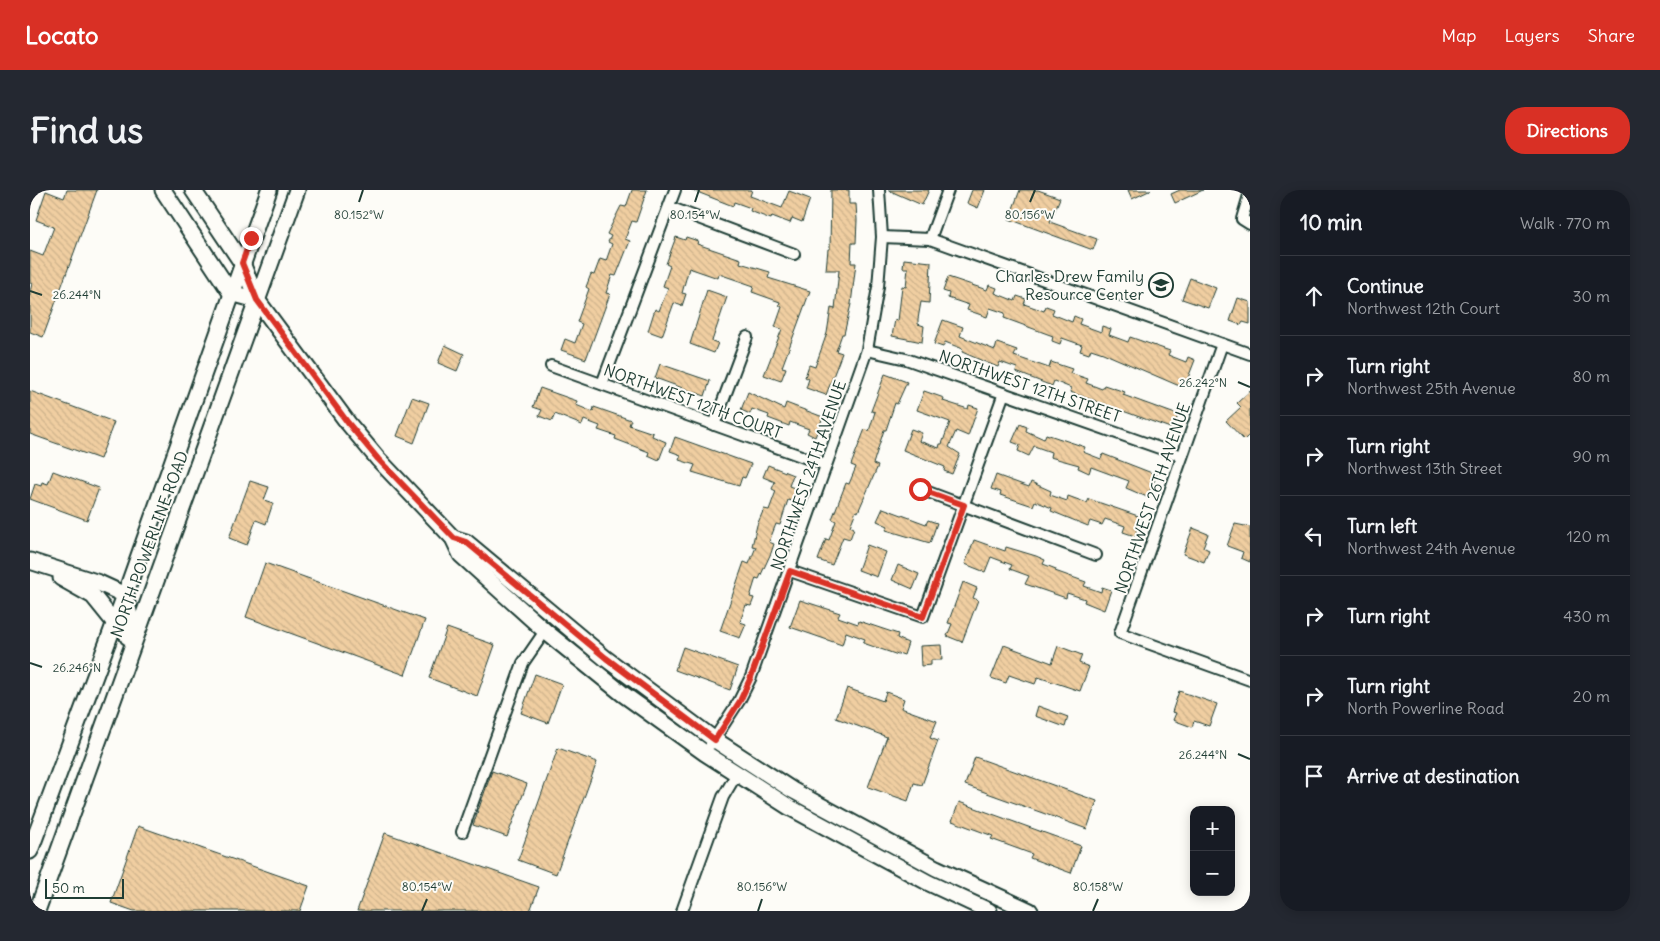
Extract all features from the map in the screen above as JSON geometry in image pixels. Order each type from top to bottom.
[{"type":"main road","points":[[163,190],[231,293],[257,300]]},
{"type":"main road","points":[[193,190],[242,263],[257,300],[348,423],[378,459],[454,538],[461,555],[545,631],[623,694],[736,775],[789,807],[928,884],[989,911]]},
{"type":"main road","name":"NORTH POWERLINE ROAD","points":[[30,850],[125,595],[269,190]]},
{"type":"main road","name":"NORTH POWERLINE ROAD","points":[[37,911],[126,659],[297,190]]},
{"type":"main road","points":[[454,538],[466,542],[606,658],[715,740],[792,790],[936,868],[1024,910]]},
{"type":"main road","points":[[139,554],[142,588],[149,597]]},
{"type":"main road","points":[[37,563],[99,583],[125,595],[129,604],[130,616],[126,659]]},
{"type":"main road","points":[[37,563],[93,596],[114,622]]},
{"type":"main road","points":[[736,775],[761,780],[809,809],[827,809]]},
{"type":"street","points":[[602,384],[675,190]]},
{"type":"street","name":"NORTHWEST 24TH AVENUE","points":[[704,753],[715,740],[740,701],[751,677],[868,350],[878,286],[882,237],[878,190]]},
{"type":"street","points":[[930,239],[948,190]]},
{"type":"street","points":[[1250,192],[1242,220],[1250,224]]},
{"type":"street","points":[[669,208],[794,254]]},
{"type":"street","points":[[882,237],[930,239],[1250,354]]},
{"type":"street","points":[[714,425],[747,337]]},
{"type":"street","name":"NORTHWEST 26TH AVENUE","points":[[1222,344],[1120,633],[1250,680]]},
{"type":"street","name":"NORTHWEST 12TH STREET","points":[[868,350],[906,359],[1182,456]]},
{"type":"street","name":"NORTHWEST 12TH COURT","points":[[551,366],[826,465]]},
{"type":"street","points":[[790,571],[923,617],[1004,393]]},
{"type":"street","points":[[920,489],[1096,555]]},
{"type":"street","points":[[462,832],[523,663],[545,631]]},
{"type":"street","points":[[682,911],[723,797],[736,775]]},
{"type":"building","points":[[67,190],[97,190],[43,337],[30,332],[30,291],[32,284],[30,283],[30,251],[43,256],[54,227],[36,220],[46,191],[64,198]]},
{"type":"building","points":[[632,190],[647,190],[636,222],[632,221],[625,239],[630,241],[616,276],[612,275],[606,293],[610,294],[586,359],[561,350],[565,339],[575,343],[582,324],[577,322],[589,289],[586,287],[591,274],[594,275],[600,259],[606,261],[612,244],[608,242],[611,236],[607,234],[621,206],[626,207]]},
{"type":"building","points":[[692,190],[752,190],[750,196],[782,208],[789,191],[810,199],[802,222],[792,218],[790,223],[772,216],[771,219],[750,211],[751,208],[734,202],[733,206]]},
{"type":"building","points":[[831,190],[849,190],[849,204],[856,204],[856,243],[852,243],[851,263],[856,263],[851,304],[844,334],[842,334],[836,351],[842,353],[826,395],[806,388],[809,379],[805,377],[809,365],[815,367],[827,333],[831,308],[835,309],[839,270],[826,270],[828,249],[830,249]]},
{"type":"building","points":[[888,190],[929,190],[922,205]]},
{"type":"building","points":[[972,190],[985,190],[978,208],[967,203]]},
{"type":"building","points":[[1020,190],[1038,190],[1060,198],[1050,222],[1097,239],[1093,250],[1009,219]]},
{"type":"building","points":[[1128,190],[1151,190],[1132,199]]},
{"type":"building","points":[[1180,190],[1203,190],[1175,203],[1171,194]]},
{"type":"building","points":[[676,237],[685,240],[686,237],[698,241],[697,244],[741,259],[740,263],[770,272],[768,278],[810,291],[782,367],[786,368],[781,381],[764,375],[782,329],[775,327],[782,307],[779,305],[780,302],[752,292],[754,286],[719,274],[718,278],[689,268],[682,293],[686,294],[682,306],[674,303],[662,336],[648,331],[655,309],[659,311],[668,288],[663,286],[670,266],[666,264]]},
{"type":"building","points":[[904,259],[931,262],[929,303],[921,302],[918,319],[918,324],[924,326],[922,342],[892,336],[895,320],[898,321],[902,286],[906,287],[908,268],[903,268]]},
{"type":"building","points":[[948,277],[987,290],[989,285],[997,288],[995,293],[1015,301],[1017,296],[1026,299],[1024,304],[1044,311],[1046,306],[1054,309],[1052,314],[1072,322],[1074,316],[1081,319],[1079,324],[1101,332],[1102,326],[1111,329],[1109,335],[1128,342],[1130,337],[1170,351],[1168,355],[1186,362],[1188,357],[1195,360],[1184,388],[1103,353],[1091,349],[1089,354],[1080,351],[1082,345],[1062,338],[1060,344],[1052,341],[1053,336],[1004,318],[1005,313],[990,308],[987,317],[967,310],[969,305],[948,298],[949,293],[943,291]]},
{"type":"building","points":[[1190,278],[1216,288],[1208,308],[1182,299]]},
{"type":"building","points":[[707,290],[727,297],[712,341],[718,343],[714,353],[690,344]]},
{"type":"building","points":[[1238,298],[1250,302],[1250,324],[1243,322],[1241,325],[1230,321]]},
{"type":"building","points":[[943,320],[963,327],[960,336],[995,350],[997,343],[1017,350],[1014,356],[1049,368],[1051,362],[1072,369],[1070,373],[1088,379],[1086,383],[1102,389],[1104,385],[1125,392],[1123,395],[1178,415],[1173,429],[1070,392],[1071,388],[1054,381],[1052,386],[1016,372],[1017,368],[1000,362],[998,367],[990,364],[962,352],[963,349],[945,342],[943,347],[934,344]]},
{"type":"building","points":[[445,345],[464,354],[457,371],[438,363]]},
{"type":"building","points":[[660,364],[710,381],[705,396],[655,378]]},
{"type":"building","points":[[885,374],[907,382],[897,404],[895,403],[886,430],[884,430],[873,464],[878,466],[850,526],[854,528],[850,539],[843,537],[832,565],[818,560],[826,539],[829,540],[836,521],[832,519],[846,483],[849,484],[856,467],[851,465],[865,429],[869,431],[875,412],[871,411]]},
{"type":"building","points":[[540,388],[577,401],[576,405],[593,412],[594,407],[631,420],[629,425],[653,433],[652,436],[666,442],[659,460],[648,455],[649,452],[615,439],[616,436],[598,430],[600,426],[584,420],[582,425],[555,414],[552,421],[539,416],[542,410],[533,407]]},
{"type":"building","points":[[30,391],[114,422],[100,459],[30,434]]},
{"type":"building","points":[[924,391],[944,398],[943,401],[968,409],[969,405],[978,408],[968,436],[956,431],[949,447],[960,454],[952,474],[944,471],[945,467],[903,450],[911,429],[922,433],[919,441],[939,448],[950,422],[917,410]]},
{"type":"building","points":[[1250,391],[1250,434],[1244,440],[1226,421],[1241,407],[1237,403]]},
{"type":"building","points":[[748,392],[784,409],[786,403],[823,417],[815,437],[807,433],[809,429],[790,422],[789,426],[768,418],[769,415],[752,409],[750,414],[741,410]]},
{"type":"building","points":[[412,397],[429,403],[414,443],[397,436]]},
{"type":"building","points":[[1020,424],[1027,427],[1026,431],[1044,439],[1046,434],[1085,447],[1083,452],[1101,459],[1103,454],[1157,475],[1147,497],[1126,488],[1129,481],[1091,467],[1089,473],[1078,468],[1079,465],[1050,457],[1051,452],[1034,446],[1029,456],[1018,451],[1020,445],[1012,442]]},
{"type":"building","points":[[675,437],[751,464],[745,478],[742,477],[739,486],[692,472],[695,465],[679,460],[681,455],[670,451]]},
{"type":"building","points":[[768,465],[793,475],[789,486],[797,489],[792,501],[788,500],[780,525],[776,524],[769,542],[774,544],[759,579],[756,578],[750,597],[754,598],[751,606],[746,605],[740,622],[746,624],[740,638],[720,631],[744,562],[749,564],[756,547],[752,546],[757,525],[764,509],[769,510],[776,491],[772,489],[775,482],[763,477]]},
{"type":"building","points":[[53,471],[99,488],[87,520],[30,499],[35,484],[41,486],[42,482],[48,484]]},
{"type":"building","points":[[996,475],[1029,487],[1031,482],[1051,491],[1050,495],[1067,501],[1068,496],[1087,503],[1089,499],[1141,517],[1135,536],[1123,532],[1125,526],[1105,519],[1102,525],[1090,521],[1088,526],[1051,511],[1052,508],[1035,501],[1033,506],[1000,495],[1001,492],[991,489]]},
{"type":"building","points":[[250,481],[269,487],[264,500],[273,503],[266,524],[256,520],[247,545],[229,538]]},
{"type":"building","points":[[883,508],[926,524],[928,520],[937,523],[930,543],[886,530],[888,526],[877,521]]},
{"type":"building","points":[[1235,524],[1250,527],[1250,562],[1241,558],[1243,552],[1227,546]]},
{"type":"building","points":[[1193,528],[1208,534],[1203,547],[1209,550],[1204,562],[1183,554]]},
{"type":"building","points":[[974,540],[1005,551],[1006,547],[1036,556],[1045,560],[1043,564],[1056,569],[1055,571],[1086,582],[1084,586],[1101,592],[1102,587],[1111,590],[1104,610],[1084,602],[1085,599],[1067,593],[1066,598],[1025,584],[1029,576],[1010,569],[1012,565],[991,557],[985,572],[965,564]]},
{"type":"building","points":[[867,545],[886,552],[877,577],[858,570]]},
{"type":"building","points":[[265,563],[425,620],[405,675],[246,617]]},
{"type":"building","points":[[898,565],[919,574],[913,589],[892,580]]},
{"type":"building","points":[[963,582],[977,588],[973,598],[978,600],[962,642],[947,636],[952,624],[948,623]]},
{"type":"building","points":[[800,600],[840,613],[838,617],[858,624],[859,621],[898,634],[897,638],[908,643],[904,655],[898,653],[898,655],[863,643],[865,639],[846,632],[842,645],[790,627]]},
{"type":"building","points":[[447,628],[495,645],[477,696],[429,678]]},
{"type":"building","points":[[941,645],[942,660],[931,660],[931,665],[921,666],[920,646]]},
{"type":"building","points":[[1004,645],[1052,663],[1058,646],[1082,655],[1079,663],[1089,667],[1080,691],[1038,677],[1035,684],[1009,675],[1006,683],[991,678]]},
{"type":"building","points":[[683,647],[738,667],[730,690],[675,670]]},
{"type":"building","points":[[535,674],[562,684],[548,723],[521,713]]},
{"type":"building","points":[[847,688],[883,701],[886,692],[904,699],[901,708],[937,721],[930,738],[938,741],[922,785],[914,783],[908,801],[868,787],[887,737],[836,718]]},
{"type":"building","points":[[1179,691],[1217,704],[1209,726],[1194,721],[1192,727],[1173,720],[1176,713],[1172,712]]},
{"type":"building","points":[[1038,706],[1068,717],[1065,727],[1035,716]]},
{"type":"building","points":[[558,748],[597,762],[556,874],[518,860]]},
{"type":"building","points":[[975,757],[1097,801],[1087,829],[965,785]]},
{"type":"building","points":[[492,771],[527,784],[507,837],[473,825]]},
{"type":"building","points":[[959,802],[1081,846],[1071,873],[1030,858],[1032,854],[991,839],[993,836],[952,821]]},
{"type":"building","points":[[138,826],[309,886],[300,911],[134,911],[111,903]]},
{"type":"building","points":[[385,833],[539,887],[530,911],[357,911]]},
{"type":"place","name":"Charles Drew Family Resource Center","points":[[1161,285]]},
{"type":"route","points":[[251,238],[242,263],[257,300],[348,423],[378,459],[454,538],[466,542],[606,658],[673,711],[715,740],[740,701],[751,677],[790,571],[923,617],[964,505],[920,489]]}]
